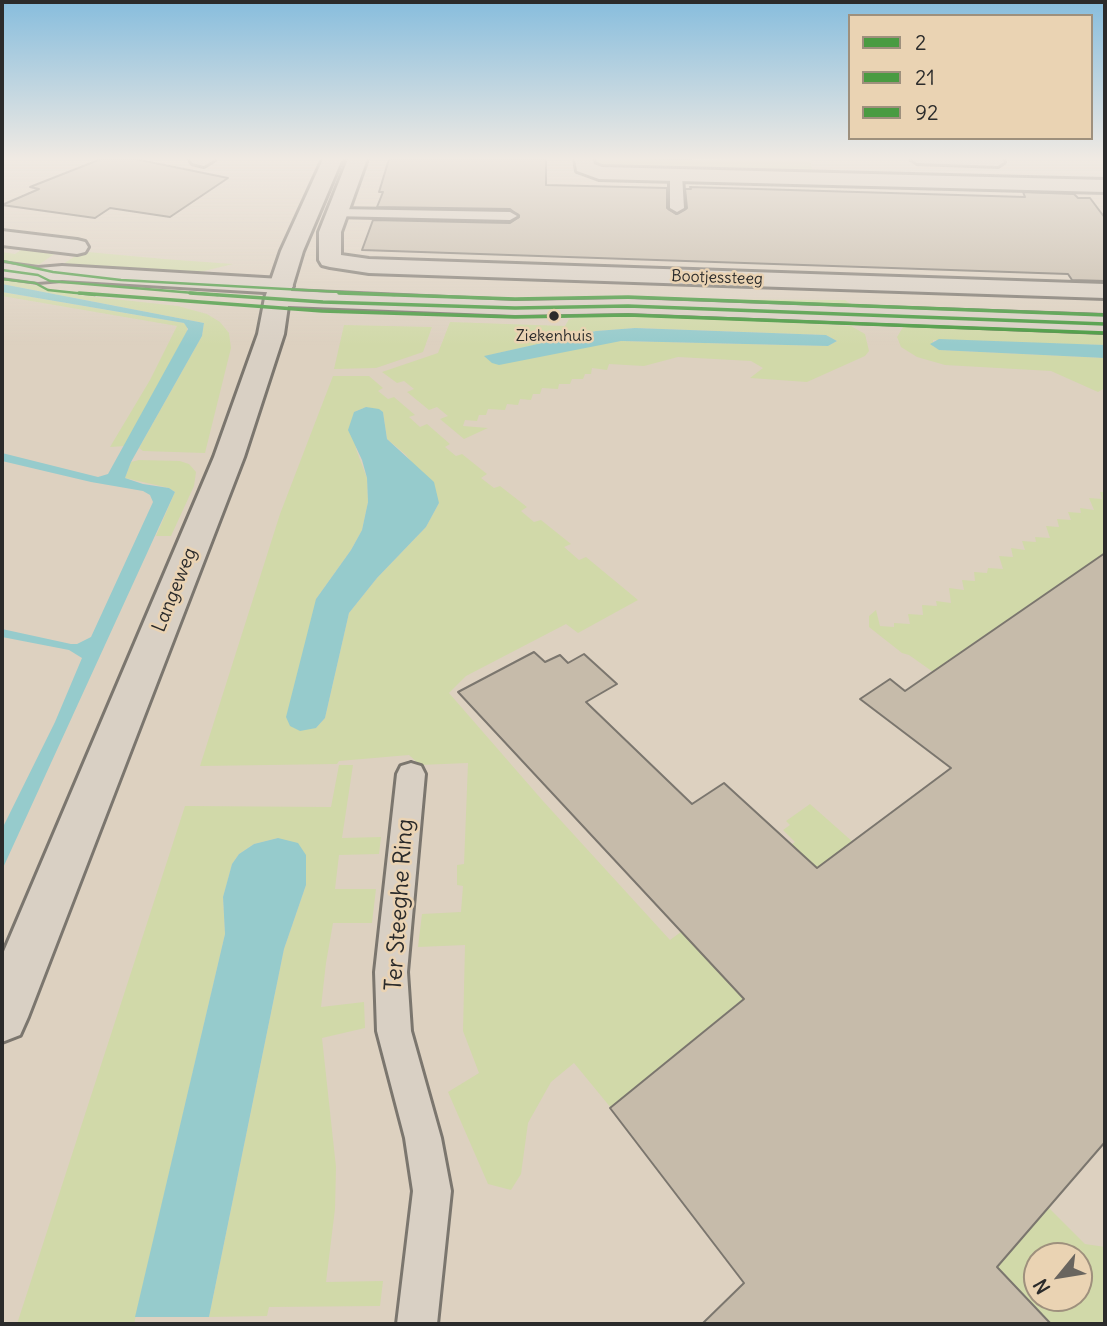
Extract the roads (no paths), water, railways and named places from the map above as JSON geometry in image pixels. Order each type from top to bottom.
[{"type":"main road","name":"Langeweg","points":[[2,1017],[229,457],[271,334],[279,292],[292,250],[305,221]]},
{"type":"main road","name":"Bootjessteeg","points":[[335,221],[330,232],[330,260],[381,267],[1105,291]]},
{"type":"main road","points":[[2,237],[77,247],[38,275]]},
{"type":"main road","points":[[2,270],[38,275],[50,281],[120,289],[279,292]]},
{"type":"main road","name":"Bootjessteeg","points":[[279,292],[783,295],[1105,305]]},
{"type":"main road","name":"Bootjessteeg","points":[[279,292],[515,308],[628,306],[1105,324]]},
{"type":"lane","name":"Ter Steeghe Ring","points":[[411,774],[391,972],[394,1031],[423,1138],[432,1191],[418,1324]]},
{"type":"water","points":[[2,284],[204,323],[202,336],[131,462],[125,478],[169,488],[175,492],[2,870],[2,829],[55,722],[82,658],[69,650],[2,637],[2,629],[71,644],[91,637],[153,502],[150,495],[143,491],[2,461],[2,453],[98,477],[108,474],[188,329],[184,323],[2,292]]},
{"type":"water","points":[[635,328],[826,335],[837,341],[828,346],[621,341],[499,365],[484,356],[596,331]]},
{"type":"water","points":[[939,339],[1105,345],[1105,358],[939,350],[930,344]]},
{"type":"water","points":[[366,407],[383,412],[387,439],[434,482],[439,503],[426,527],[377,578],[349,613],[325,718],[316,728],[300,731],[290,726],[286,717],[316,599],[362,530],[368,502],[367,478],[362,460],[348,430],[354,412]]},
{"type":"water","points":[[278,838],[298,843],[306,855],[306,885],[284,949],[209,1317],[135,1317],[225,934],[223,897],[232,864],[239,854],[254,844]]},
{"type":"place","name":"Ziekenhuis","points":[[554,316]]}]
